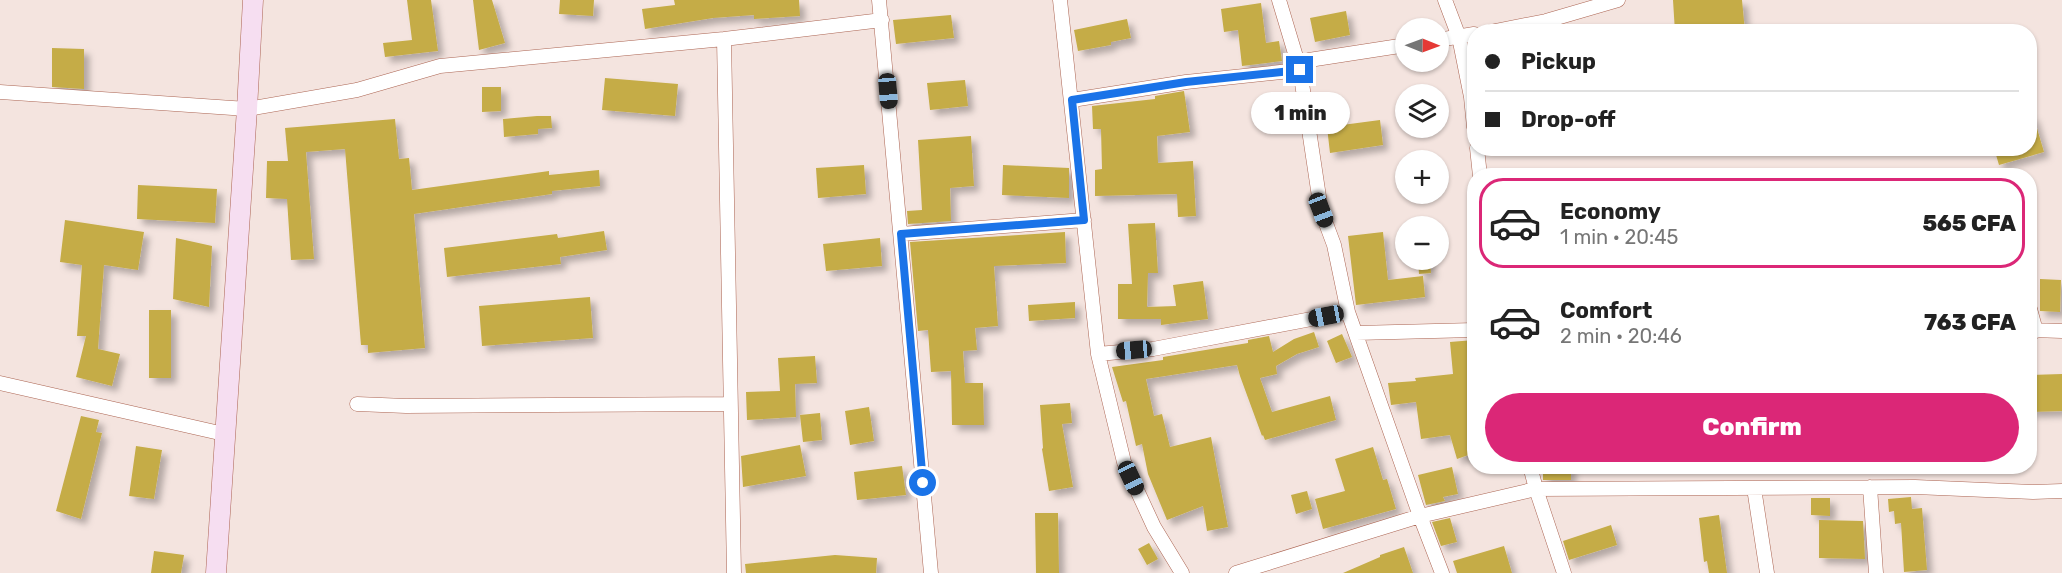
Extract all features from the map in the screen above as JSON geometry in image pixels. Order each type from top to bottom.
[{"type":"street","points":[[216,573],[253,0]]},
{"type":"street","points":[[879,0],[931,573]]},
{"type":"street","points":[[1060,0],[1098,354],[1124,462],[1154,527],[1182,573]]},
{"type":"street","points":[[1279,0],[1300,70],[1321,210],[1334,245],[1348,312],[1442,573]]},
{"type":"street","points":[[1445,0],[1459,37],[1467,77]]},
{"type":"street","points":[[1531,24],[1618,0]]},
{"type":"street","points":[[0,92],[247,109],[357,90],[440,66],[724,39],[882,20]]},
{"type":"street","points":[[1449,38],[1467,35]]},
{"type":"street","points":[[724,39],[734,573]]},
{"type":"street","points":[[1072,100],[1186,82],[1300,70],[1309,60],[1395,47]]},
{"type":"street","points":[[901,234],[1084,220]]},
{"type":"street","points":[[1098,354],[1153,349],[1348,312]]},
{"type":"street","points":[[1356,333],[1467,330]]},
{"type":"street","points":[[2037,330],[2062,331]]},
{"type":"street","points":[[0,383],[224,434]]},
{"type":"street","points":[[357,404],[418,406],[730,404]]},
{"type":"street","points":[[1532,474],[1564,573]]},
{"type":"street","points":[[1236,573],[1420,516],[1536,489],[1870,487],[2062,491]]},
{"type":"street","points":[[1870,487],[1876,573]]},
{"type":"street","points":[[1754,488],[1767,573]]},
{"type":"building","points":[[407,0],[431,0],[438,51],[385,57],[383,43],[412,40]]},
{"type":"building","points":[[473,0],[492,0],[505,43],[479,50]]},
{"type":"building","points":[[560,0],[594,0],[593,16],[559,14]]},
{"type":"building","points":[[674,0],[799,0],[800,16],[754,19],[754,15],[713,18],[645,29],[642,9],[675,5]]},
{"type":"building","points":[[1673,0],[1742,0],[1744,24],[1674,24]]},
{"type":"building","points":[[1261,3],[1266,43],[1279,41],[1282,61],[1242,66],[1238,30],[1224,32],[1221,9]]},
{"type":"building","points":[[1346,11],[1350,35],[1315,42],[1310,18]]},
{"type":"building","points":[[951,15],[954,38],[896,44],[893,20]]},
{"type":"building","points":[[1127,19],[1131,38],[1111,42],[1111,45],[1078,51],[1074,30]]},
{"type":"building","points":[[52,48],[84,49],[84,89],[52,87]]},
{"type":"building","points":[[605,78],[678,84],[675,116],[602,110]]},
{"type":"building","points":[[965,80],[968,106],[930,110],[927,83]]},
{"type":"building","points":[[482,87],[501,87],[501,111],[482,112]]},
{"type":"building","points":[[1184,91],[1190,132],[1157,136],[1158,163],[1193,161],[1196,216],[1178,217],[1177,194],[1095,196],[1095,170],[1102,169],[1101,129],[1093,129],[1092,106],[1155,99],[1155,96]]},
{"type":"building","points":[[551,116],[552,128],[538,129],[538,134],[504,137],[503,119]]},
{"type":"building","points":[[395,119],[399,159],[409,158],[412,190],[549,171],[549,175],[599,170],[600,186],[552,191],[552,194],[414,214],[425,348],[368,353],[368,345],[361,345],[345,149],[306,152],[314,259],[291,260],[287,199],[266,198],[267,161],[288,161],[285,128]]},
{"type":"building","points":[[1380,120],[1383,145],[1330,153],[1327,127]]},
{"type":"building","points":[[2037,128],[2044,152],[2037,154]]},
{"type":"building","points":[[971,136],[974,186],[950,188],[951,221],[908,224],[907,211],[922,210],[918,140]]},
{"type":"building","points":[[1996,156],[2030,156],[1999,165]]},
{"type":"building","points":[[864,165],[866,194],[818,198],[816,168]]},
{"type":"building","points":[[1003,165],[1069,168],[1069,198],[1002,195]]},
{"type":"building","points":[[138,185],[217,189],[215,223],[137,219]]},
{"type":"building","points":[[65,220],[144,232],[138,270],[104,265],[98,349],[120,354],[112,386],[76,377],[86,336],[77,336],[82,265],[60,262]]},
{"type":"building","points":[[1155,223],[1158,273],[1148,273],[1147,307],[1176,306],[1173,285],[1203,281],[1208,319],[1161,325],[1161,319],[1118,319],[1118,284],[1132,284],[1128,224]]},
{"type":"building","points":[[604,231],[607,250],[560,257],[561,264],[447,277],[444,248],[557,234],[558,238]]},
{"type":"building","points":[[1065,232],[1066,263],[994,266],[998,326],[975,328],[977,350],[963,351],[965,383],[983,383],[984,425],[952,425],[951,371],[931,372],[928,330],[918,331],[910,242]]},
{"type":"building","points":[[1383,232],[1388,280],[1423,276],[1425,297],[1356,305],[1348,236]]},
{"type":"building","points":[[176,238],[212,246],[209,307],[173,299]]},
{"type":"building","points":[[880,238],[882,266],[826,271],[823,244]]},
{"type":"building","points":[[1419,270],[1431,270],[1431,273],[1419,274]]},
{"type":"building","points":[[2040,279],[2061,280],[2060,312],[2040,311]]},
{"type":"building","points":[[590,297],[593,338],[482,346],[479,306]]},
{"type":"building","points":[[1075,302],[1075,318],[1029,321],[1028,305]]},
{"type":"building","points":[[149,310],[171,310],[171,378],[149,378]]},
{"type":"building","points":[[1314,332],[1319,347],[1297,354],[1276,366],[1277,374],[1260,378],[1272,412],[1330,396],[1336,420],[1265,440],[1237,365],[1146,379],[1154,416],[1162,414],[1170,447],[1211,437],[1228,527],[1207,531],[1203,506],[1167,520],[1148,474],[1142,444],[1136,446],[1126,401],[1123,402],[1112,367],[1163,360],[1163,357],[1248,343],[1248,340],[1269,336],[1273,352],[1294,339]]},
{"type":"building","points":[[1342,334],[1352,357],[1336,363],[1327,341]]},
{"type":"building","points":[[1467,341],[1467,455],[1457,459],[1450,435],[1421,439],[1416,402],[1391,405],[1388,383],[1416,381],[1415,378],[1453,374],[1450,342]]},
{"type":"building","points":[[815,356],[817,383],[795,384],[796,417],[747,420],[746,392],[780,391],[778,358]]},
{"type":"building","points":[[2062,374],[2062,411],[2037,412],[2037,375]]},
{"type":"building","points":[[1070,403],[1072,423],[1062,424],[1073,487],[1049,491],[1042,449],[1040,405]]},
{"type":"building","points":[[869,407],[874,441],[850,445],[845,411]]},
{"type":"building","points":[[820,413],[822,440],[803,442],[800,415]]},
{"type":"building","points":[[81,416],[99,420],[96,432],[102,433],[81,519],[56,511]]},
{"type":"building","points":[[800,445],[806,476],[743,487],[741,456]]},
{"type":"building","points":[[136,446],[162,450],[154,499],[129,496]]},
{"type":"building","points":[[1373,447],[1383,480],[1387,479],[1396,509],[1323,529],[1315,499],[1345,491],[1335,459]]},
{"type":"building","points":[[902,466],[906,495],[857,500],[854,472]]},
{"type":"building","points":[[1452,467],[1458,494],[1443,497],[1445,501],[1426,505],[1418,475]]},
{"type":"building","points":[[1543,474],[1571,474],[1571,480],[1543,480]]},
{"type":"building","points":[[1307,491],[1312,509],[1296,514],[1291,495]]},
{"type":"building","points":[[1911,497],[1912,509],[1922,508],[1927,570],[1904,572],[1901,523],[1895,524],[1894,511],[1889,512],[1888,499]]},
{"type":"building","points":[[1811,498],[1830,498],[1830,516],[1811,515]]},
{"type":"building","points":[[1035,513],[1058,513],[1059,573],[1036,573]]},
{"type":"building","points":[[1719,515],[1727,573],[1709,573],[1707,561],[1704,562],[1699,518]]},
{"type":"building","points":[[1450,518],[1457,542],[1441,546],[1432,522]]},
{"type":"building","points":[[1819,520],[1863,521],[1865,559],[1819,558]]},
{"type":"building","points":[[1611,525],[1617,545],[1569,560],[1563,541]]},
{"type":"building","points":[[1149,543],[1158,559],[1147,565],[1138,549]]},
{"type":"building","points":[[1504,546],[1512,573],[1457,573],[1453,561]]},
{"type":"building","points":[[1404,547],[1413,573],[1343,573],[1380,555]]},
{"type":"building","points":[[154,551],[184,555],[181,573],[151,573]]},
{"type":"building","points":[[835,555],[877,558],[876,573],[746,573],[745,564]]},
{"type":"route","points":[[923,483],[901,234],[1084,220],[1072,100],[1186,82],[1300,70]]}]
